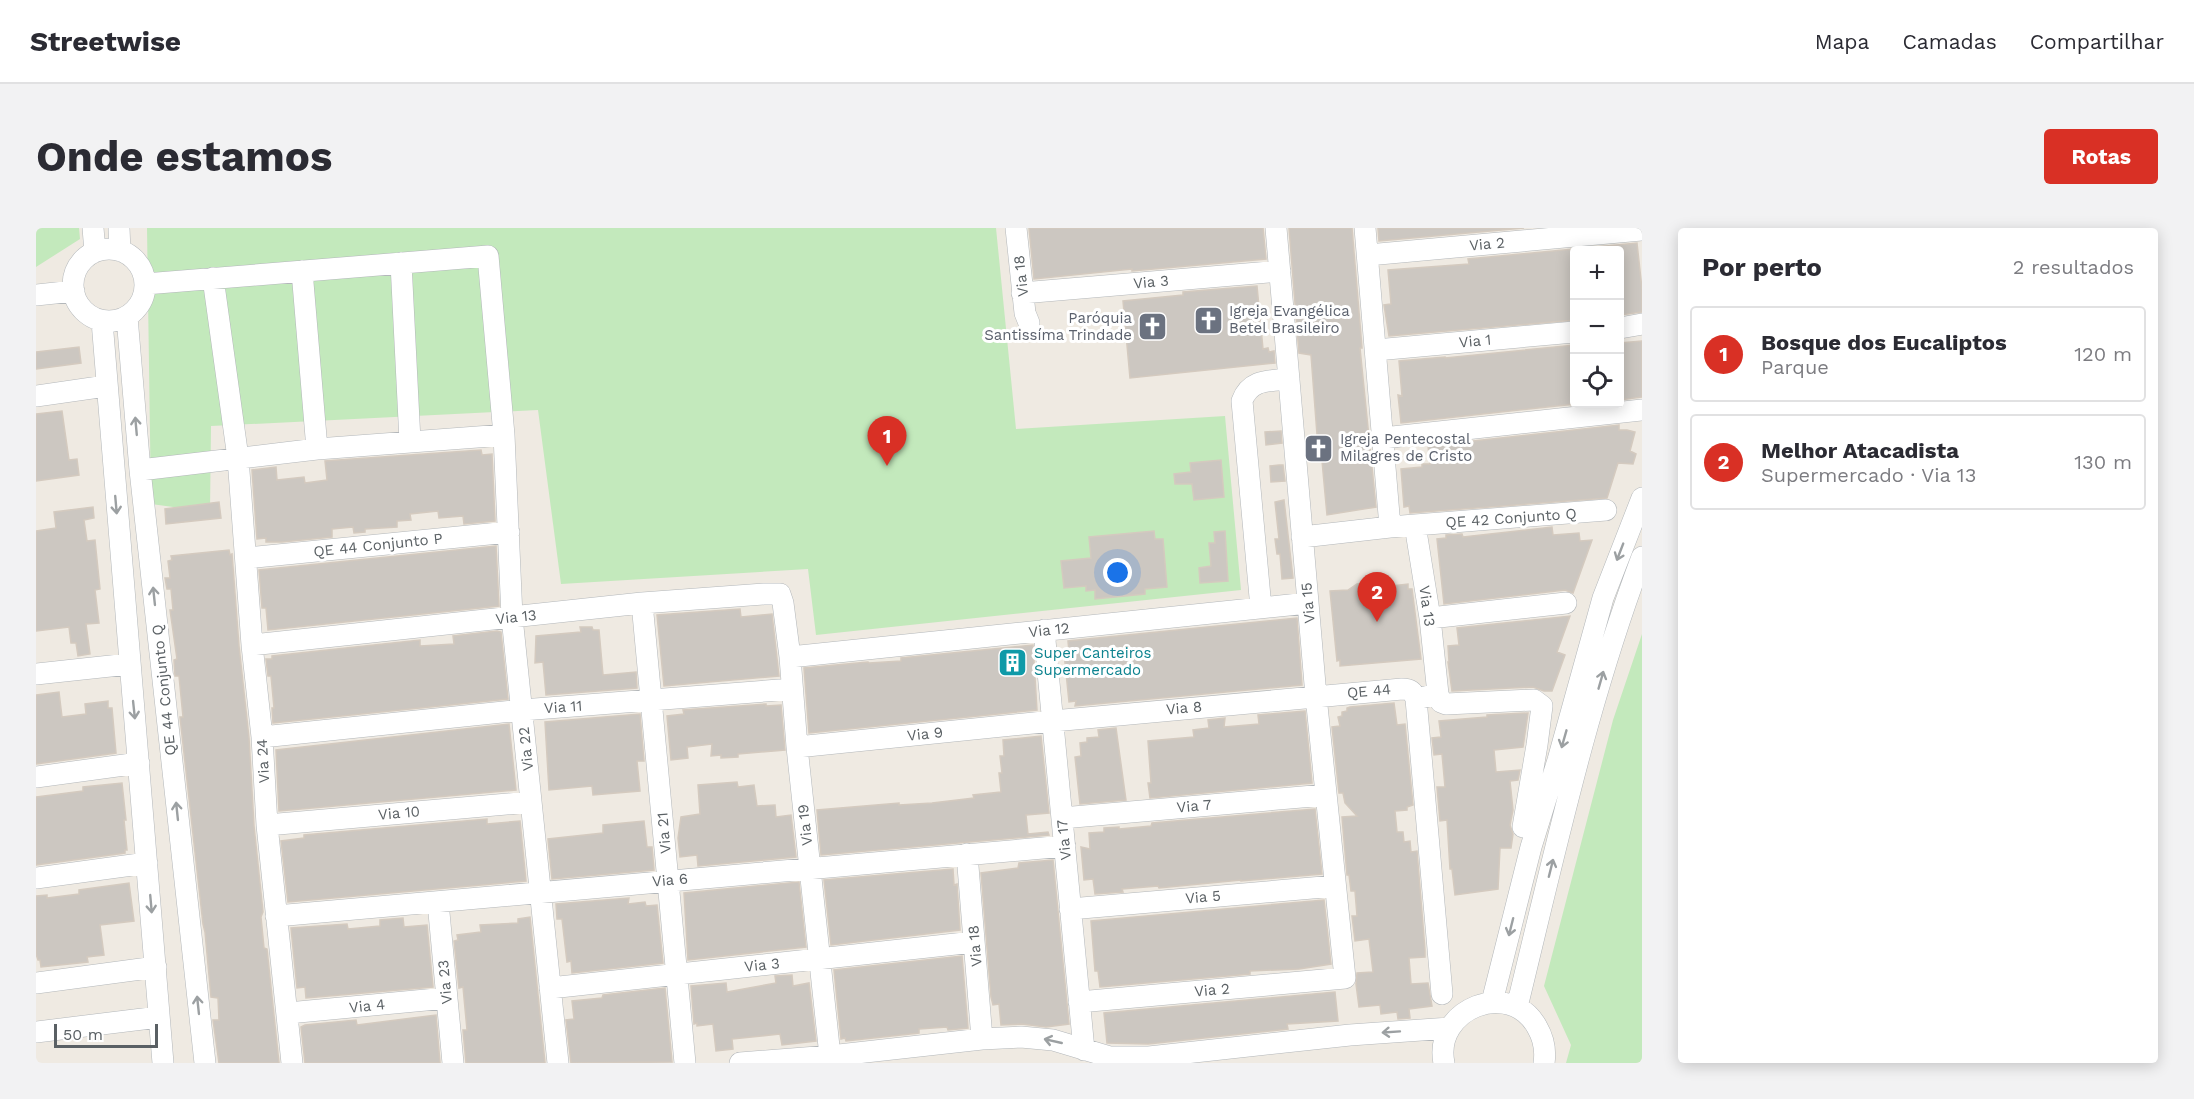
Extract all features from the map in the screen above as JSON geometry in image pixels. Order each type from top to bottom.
[{"type":"street","points":[[93,228],[95,252]]},
{"type":"street","points":[[119,228],[120,251]]},
{"type":"street","name":"Via 18","points":[[1016,228],[1022,293],[1029,323]]},
{"type":"street","name":"Via 15","points":[[1276,228],[1316,696],[1345,978]]},
{"type":"street","points":[[1365,228],[1390,527]]},
{"type":"street","name":"Via 2","points":[[1368,255],[1642,230]]},
{"type":"street","points":[[108,249],[120,251],[132,257],[138,264],[145,284],[142,301],[127,317],[115,321],[102,321],[84,311],[78,303],[74,291],[76,271],[84,260],[95,252],[108,249]]},
{"type":"street","name":"Via 22","points":[[401,263],[488,256],[504,435],[512,617],[558,1063]]},
{"type":"street","points":[[145,284],[401,263],[410,441]]},
{"type":"street","points":[[302,271],[317,449]]},
{"type":"street","name":"Via 3","points":[[1022,293],[1280,271]]},
{"type":"street","name":"Via 24","points":[[213,278],[238,458],[252,645],[262,737],[267,825],[292,1063]]},
{"type":"street","points":[[36,295],[74,291]]},
{"type":"street","name":"QE 44 Conjunto Q","points":[[127,317],[140,470],[205,1063]]},
{"type":"street","name":"QE 44 Conjunto Q","points":[[102,321],[163,1063]]},
{"type":"street","points":[[1624,327],[1642,324]]},
{"type":"street","name":"Via 1","points":[[1376,350],[1570,332]]},
{"type":"street","points":[[1261,608],[1242,401],[1249,387],[1289,379]]},
{"type":"street","points":[[36,396],[106,386]]},
{"type":"street","points":[[1383,438],[1642,410]]},
{"type":"street","points":[[140,470],[317,449],[504,435]]},
{"type":"street","points":[[1492,1002],[1532,847],[1603,598],[1642,498]]},
{"type":"street","name":"QE 42 Conjunto Q","points":[[1415,525],[1606,510]]},
{"type":"street","points":[[1302,537],[1415,525]]},
{"type":"street","name":"Via 13","points":[[1415,525],[1430,618],[1438,694]]},
{"type":"street","name":"QE 44 Conjunto P","points":[[247,558],[509,532]]},
{"type":"street","points":[[1517,1007],[1578,762],[1625,603],[1642,557]]},
{"type":"street","name":"Via 13","points":[[252,645],[642,603],[780,594]]},
{"type":"street","name":"Via 19","points":[[780,594],[790,657],[797,747],[830,1056]]},
{"type":"street","name":"Via 21","points":[[642,603],[685,1063]]},
{"type":"street","name":"Via 12","points":[[790,657],[1308,603]]},
{"type":"street","points":[[1430,618],[1566,603]]},
{"type":"street","name":"Via 17","points":[[1044,630],[1084,1050]]},
{"type":"street","points":[[36,674],[129,664]]},
{"type":"street","name":"Via 11","points":[[262,737],[522,710],[792,689]]},
{"type":"street","name":"QE 44","points":[[1316,696],[1408,689],[1413,692],[1416,699]]},
{"type":"street","points":[[1442,994],[1416,699],[1438,694],[1441,702],[1446,704],[1534,700],[1542,706],[1538,745],[1523,827]]},
{"type":"street","name":"Via 8","points":[[1053,721],[1316,696]]},
{"type":"street","name":"Via 9","points":[[797,747],[1053,721]]},
{"type":"street","points":[[36,777],[139,764]]},
{"type":"street","name":"Via 7","points":[[1062,818],[1326,795]]},
{"type":"street","name":"Via 10","points":[[267,825],[531,802]]},
{"type":"street","name":"Via 6","points":[[276,916],[1065,846]]},
{"type":"street","name":"Via 18","points":[[967,854],[982,1039]]},
{"type":"street","points":[[36,878],[147,863]]},
{"type":"street","name":"Via 5","points":[[1071,909],[1335,886]]},
{"type":"street","name":"Via 23","points":[[438,902],[453,1063]]},
{"type":"street","name":"Via 3","points":[[550,988],[974,942]]},
{"type":"street","points":[[36,983],[156,967]]},
{"type":"street","name":"Via 2","points":[[1079,1002],[1345,978]]},
{"type":"street","name":"Via 4","points":[[288,1013],[447,998]]},
{"type":"street","points":[[1444,1063],[1444,1043],[1450,1028],[1459,1016],[1472,1007],[1492,1002],[1517,1007],[1534,1022],[1542,1037],[1544,1063]]},
{"type":"street","points":[[36,1032],[159,1017]]},
{"type":"street","points":[[740,1063],[830,1056],[982,1039],[1041,1038],[1110,1057],[1199,1057],[1350,1035],[1450,1028]]},
{"type":"green space","points":[[36,228],[79,228],[80,239],[36,267]]},
{"type":"green space","points":[[147,228],[996,228],[1016,429],[1225,416],[1241,590],[816,635],[808,569],[561,584],[538,410],[211,426],[210,512],[151,504]]},
{"type":"green space","points":[[1642,634],[1642,1063],[1566,1063],[1571,1045],[1544,986],[1613,720]]},
{"type":"building","points":[[1029,228],[1263,228],[1266,259],[1034,279]]},
{"type":"building","points":[[1289,228],[1352,228],[1362,348],[1360,348],[1376,507],[1327,515],[1322,461],[1319,461],[1311,355],[1299,353]]},
{"type":"building","points":[[1378,228],[1524,228],[1379,241]]},
{"type":"building","points":[[1637,243],[1642,312],[1624,314],[1624,246],[1605,246]]},
{"type":"building","points":[[1570,249],[1570,320],[1389,336],[1384,305],[1391,304],[1388,270],[1469,264],[1468,259]]},
{"type":"building","points":[[1257,286],[1263,349],[1268,348],[1269,352],[1274,351],[1275,363],[1130,378],[1123,301],[1183,295],[1183,292]]},
{"type":"building","points":[[1642,341],[1642,397],[1624,399],[1624,343]]},
{"type":"building","points":[[1570,346],[1570,405],[1401,423],[1398,395],[1402,396],[1399,361]]},
{"type":"building","points":[[79,347],[81,363],[36,369],[36,352]]},
{"type":"building","points":[[62,411],[69,460],[77,459],[79,475],[36,481],[36,414]]},
{"type":"building","points":[[1619,425],[1619,430],[1635,432],[1630,451],[1636,454],[1633,464],[1618,463],[1607,498],[1410,513],[1409,506],[1404,507],[1401,469],[1430,464],[1428,446]]},
{"type":"building","points":[[1281,431],[1282,443],[1266,445],[1265,432]]},
{"type":"building","points":[[481,450],[482,455],[492,454],[495,521],[464,524],[463,516],[439,518],[438,511],[410,514],[411,520],[397,521],[397,527],[365,529],[365,532],[354,533],[353,527],[332,529],[332,537],[282,542],[266,542],[266,538],[257,539],[252,470],[276,467],[277,480],[304,477],[305,483],[327,480],[325,461]]},
{"type":"building","points":[[1221,460],[1224,497],[1194,500],[1192,484],[1175,484],[1174,474],[1191,472],[1190,463]]},
{"type":"building","points":[[1283,465],[1285,481],[1271,482],[1270,466]]},
{"type":"building","points":[[1284,500],[1293,578],[1282,579],[1280,554],[1277,554],[1275,539],[1279,539],[1275,502]]},
{"type":"building","points":[[219,502],[221,518],[166,524],[165,509]]},
{"type":"building","points":[[93,507],[94,518],[84,520],[87,541],[95,540],[100,589],[95,590],[99,623],[86,624],[90,654],[78,656],[76,643],[71,643],[69,627],[36,631],[36,531],[56,528],[54,512]]},
{"type":"building","points":[[1552,527],[1553,535],[1579,533],[1580,541],[1592,540],[1573,593],[1565,590],[1444,604],[1437,539],[1446,538],[1446,535],[1462,534],[1463,537]]},
{"type":"building","points":[[1154,531],[1155,539],[1163,539],[1167,587],[1145,589],[1145,594],[1095,599],[1095,590],[1086,591],[1086,586],[1064,588],[1061,561],[1091,558],[1089,537]]},
{"type":"building","points":[[1225,531],[1228,581],[1200,583],[1199,568],[1211,566],[1209,543],[1215,543],[1214,532]]},
{"type":"building","points":[[496,546],[499,606],[268,630],[266,608],[262,608],[259,570]]},
{"type":"building","points":[[229,550],[230,555],[232,554],[249,738],[264,948],[267,949],[279,1063],[219,1063],[213,1020],[219,1020],[218,998],[211,997],[180,717],[183,717],[179,676],[175,676],[174,660],[177,659],[170,610],[173,610],[171,589],[167,589],[165,578],[170,578],[168,561],[172,560],[171,556]]},
{"type":"building","points":[[1381,581],[1391,586],[1408,584],[1408,589],[1412,589],[1421,659],[1340,666],[1340,660],[1337,661],[1330,591],[1348,590],[1357,584]]},
{"type":"building","points":[[740,609],[741,617],[772,614],[779,676],[664,686],[657,615]]},
{"type":"building","points":[[1570,616],[1557,652],[1565,655],[1552,691],[1533,687],[1452,691],[1448,646],[1459,645],[1457,628]]},
{"type":"building","points":[[1297,618],[1302,685],[1075,706],[1076,701],[1069,702],[1064,653],[1069,652],[1068,641]]},
{"type":"building","points":[[580,627],[592,627],[593,630],[599,630],[603,675],[636,672],[637,688],[546,695],[543,662],[535,663],[536,636],[581,632]]},
{"type":"building","points":[[501,632],[508,699],[273,723],[271,676],[268,676],[266,659],[272,659],[272,656],[420,640],[420,646],[454,644],[453,636]]},
{"type":"building","points":[[1033,645],[1037,710],[809,733],[804,668],[901,661],[901,658]]},
{"type":"building","points":[[59,692],[62,717],[86,714],[85,704],[108,701],[108,708],[112,708],[116,753],[36,764],[36,695]]},
{"type":"building","points":[[1394,703],[1397,725],[1405,724],[1413,805],[1407,807],[1407,810],[1395,811],[1397,832],[1403,832],[1404,842],[1410,841],[1411,852],[1417,851],[1425,950],[1425,957],[1409,958],[1411,984],[1428,983],[1432,1006],[1409,1009],[1410,1018],[1398,1019],[1397,1012],[1381,1014],[1380,1005],[1359,1007],[1357,973],[1373,972],[1369,939],[1355,941],[1352,916],[1357,916],[1355,891],[1351,891],[1349,875],[1347,875],[1342,817],[1357,816],[1345,803],[1343,793],[1339,793],[1332,727],[1340,726],[1338,717],[1342,716],[1342,712],[1347,711],[1347,708]]},
{"type":"building","points":[[766,704],[766,706],[781,705],[785,750],[738,754],[738,757],[721,758],[721,755],[711,756],[712,744],[687,747],[688,758],[671,760],[667,716],[684,714],[683,710]]},
{"type":"building","points":[[1305,711],[1312,783],[1150,798],[1148,741],[1194,737],[1193,730],[1209,728],[1208,720],[1225,718],[1224,727],[1259,724],[1258,715]]},
{"type":"building","points":[[1528,713],[1523,747],[1494,750],[1496,772],[1520,770],[1518,780],[1510,781],[1513,810],[1510,825],[1513,834],[1511,848],[1500,848],[1498,889],[1455,895],[1452,869],[1450,869],[1447,820],[1440,821],[1437,787],[1445,787],[1442,754],[1434,755],[1432,738],[1441,737],[1439,721]]},
{"type":"building","points":[[640,714],[644,761],[637,761],[640,791],[593,795],[592,786],[549,790],[545,722]]},
{"type":"building","points":[[509,724],[516,790],[279,811],[276,750]]},
{"type":"building","points":[[1116,728],[1126,800],[1080,804],[1075,757],[1081,756],[1080,743],[1087,742],[1087,738],[1099,737],[1098,730]]},
{"type":"building","points":[[1041,736],[1049,813],[1026,815],[1028,834],[1048,832],[1049,835],[821,855],[817,810],[899,803],[899,805],[932,803],[1001,792],[999,773],[1002,773],[1000,756],[1004,756],[1003,740]]},
{"type":"building","points":[[737,782],[738,787],[754,785],[757,806],[775,805],[776,817],[791,815],[796,857],[698,866],[697,855],[680,857],[678,838],[681,817],[700,814],[698,785]]},
{"type":"building","points":[[122,783],[126,820],[124,820],[127,850],[125,853],[36,865],[36,797],[83,791],[83,787]]},
{"type":"building","points":[[1315,809],[1322,874],[1122,889],[1123,892],[1095,894],[1093,879],[1084,880],[1081,847],[1090,849],[1089,833],[1104,832],[1104,828],[1119,827],[1119,829],[1151,826],[1152,823]]},
{"type":"building","points":[[487,819],[487,824],[520,821],[526,881],[288,902],[281,841],[304,838],[304,835]]},
{"type":"building","points":[[644,821],[647,847],[652,847],[654,870],[552,879],[548,839],[603,833],[603,825]]},
{"type":"building","points":[[1053,860],[1069,1024],[1046,1027],[1022,1024],[1001,1025],[999,1004],[993,1005],[991,997],[981,873],[1018,868],[1019,863]]},
{"type":"building","points":[[953,869],[954,885],[957,884],[960,930],[831,945],[824,880]]},
{"type":"building","points":[[799,882],[806,947],[688,960],[684,893]]},
{"type":"building","points":[[129,883],[134,921],[100,925],[104,955],[87,957],[88,962],[41,967],[36,954],[36,896],[47,895],[47,898],[79,894],[79,890]]},
{"type":"building","points":[[629,898],[628,904],[645,902],[646,906],[657,905],[663,963],[572,973],[571,961],[567,962],[562,919],[557,919],[556,904]]},
{"type":"building","points":[[1324,900],[1331,964],[1299,969],[1250,971],[1250,974],[1100,987],[1098,971],[1095,971],[1091,921]]},
{"type":"building","points":[[530,917],[545,1063],[466,1063],[463,1030],[467,1030],[463,987],[459,988],[454,941],[458,940],[457,935],[481,932],[480,925],[518,923],[518,919]]},
{"type":"building","points":[[403,918],[404,927],[427,925],[433,987],[306,998],[305,987],[297,988],[291,928],[347,924],[348,929],[380,926],[380,920]]},
{"type":"building","points":[[962,956],[968,1028],[919,1029],[919,1033],[846,1041],[845,1038],[841,1039],[834,970]]},
{"type":"building","points":[[792,975],[793,986],[809,983],[816,1041],[782,1045],[780,1034],[732,1039],[733,1049],[716,1051],[713,1024],[697,1026],[697,1023],[694,1024],[691,986],[726,983],[727,992],[776,983],[775,976]]},
{"type":"building","points":[[665,988],[672,1062],[571,1063],[566,1020],[574,1019],[572,1001]]},
{"type":"building","points":[[1335,992],[1338,1021],[1287,1024],[1288,1029],[1148,1044],[1107,1043],[1104,1013]]},
{"type":"building","points":[[436,1015],[440,1063],[305,1063],[301,1027],[305,1025],[356,1020],[357,1025]]},
{"type":"place","name":"Igreja Evangélica Betel Brasileiro","points":[[1208,320]]},
{"type":"place","name":"Paróquia Santissíma Trindade","points":[[1153,327]]},
{"type":"place","name":"Igreja Pentecostal Milagres de Cristo","points":[[1319,448]]},
{"type":"place","name":"Bosque dos Eucaliptos","points":[[887,466]]},
{"type":"place","name":"Melhor Atacadista","points":[[1377,622]]},
{"type":"place","name":"Super Canteiros Supermercado","points":[[1013,662]]}]
